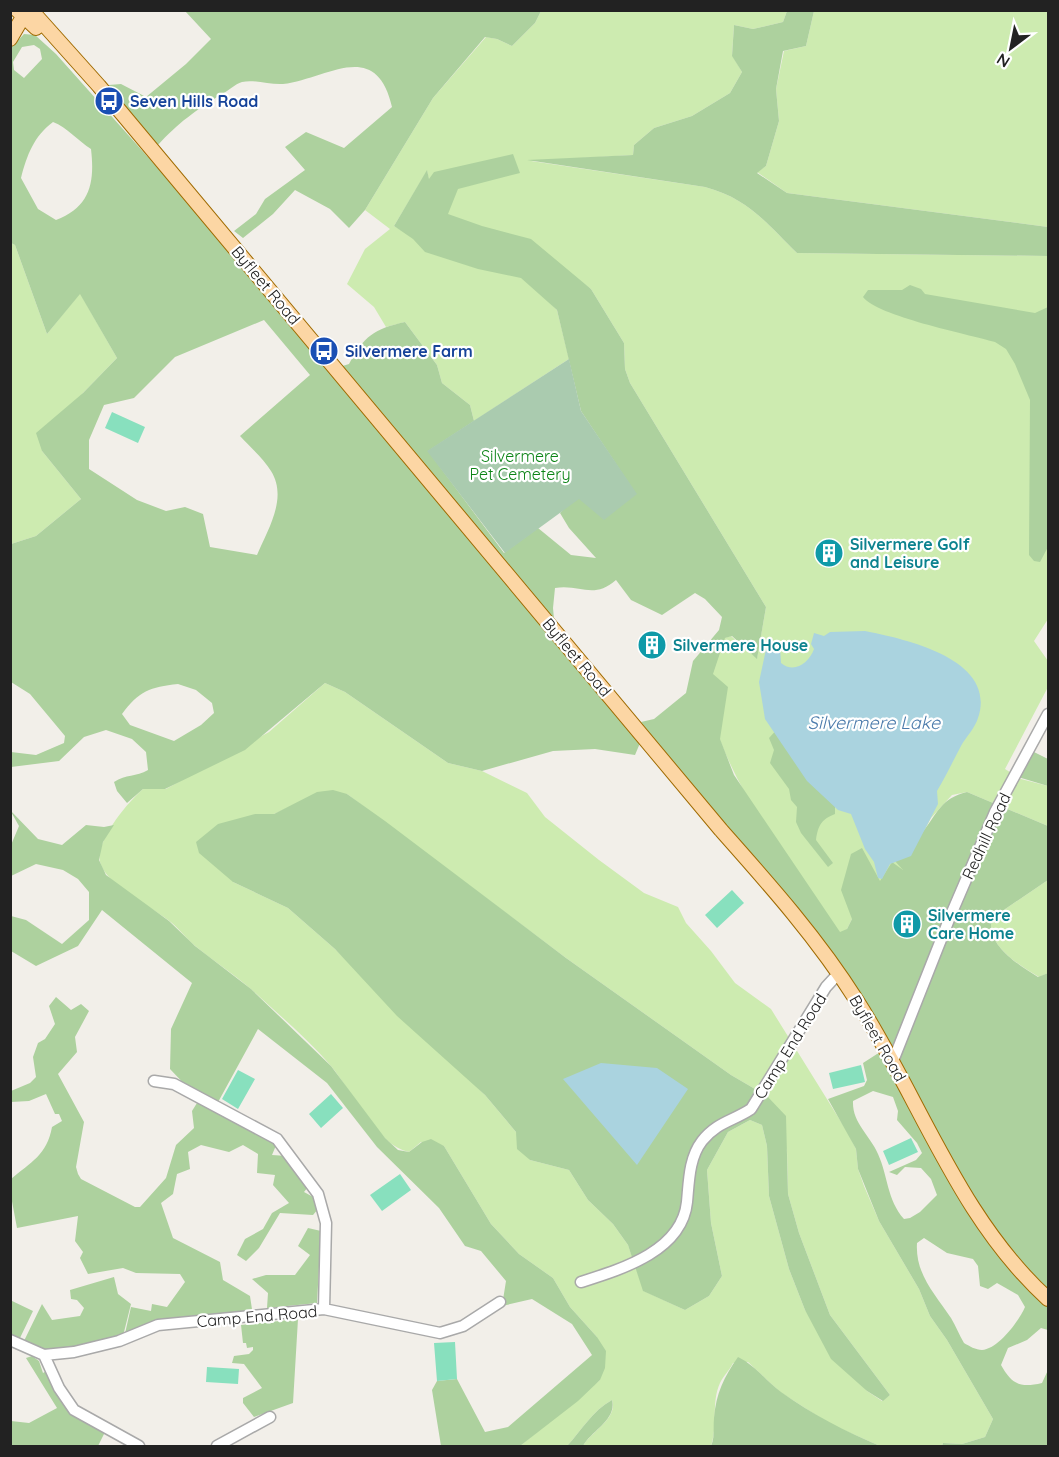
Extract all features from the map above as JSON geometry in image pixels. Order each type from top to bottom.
[{"type":"main road","name":"Byfleet Road","points":[[20,18],[62,47],[99,86],[721,830],[779,895],[838,974],[893,1061],[967,1202],[1018,1270],[1048,1299]]},
{"type":"street","name":"Redhill Road","points":[[893,1061],[933,957],[995,812],[1048,714]]},
{"type":"street","name":"Camp End Road","points":[[581,1282],[652,1253],[680,1228],[686,1214],[690,1165],[701,1142],[721,1122],[737,1118],[751,1109],[826,987],[838,974]]},
{"type":"street","points":[[154,1081],[174,1084],[277,1139],[285,1147],[318,1194],[326,1223],[324,1309]]},
{"type":"street","name":"Camp End Road","points":[[10,1340],[44,1355],[74,1352],[119,1341],[158,1325],[324,1309],[440,1333],[464,1326],[500,1302]]},
{"type":"street","points":[[44,1355],[59,1388],[74,1410],[139,1446]]},
{"type":"street","points":[[217,1446],[270,1417]]},
{"type":"green space","points":[[185,11],[541,11],[535,23],[512,46],[497,39],[485,37],[433,98],[365,210],[349,228],[330,209],[295,190],[273,214],[243,238],[234,231],[256,214],[265,199],[305,170],[285,147],[306,132],[344,148],[392,107],[385,86],[374,73],[362,68],[348,67],[283,84],[242,82],[188,117],[157,146],[108,89],[109,85],[121,84],[146,97],[186,64],[211,39]]},
{"type":"green space","points":[[541,11],[787,11],[783,22],[753,29],[734,25],[732,55],[742,72],[730,93],[692,116],[654,128],[634,145],[633,155],[531,161],[705,187],[720,192],[756,213],[797,253],[1048,256],[1048,619],[1034,641],[1048,661],[1048,687],[1005,769],[1021,779],[1048,786],[1048,826],[967,792],[952,795],[931,818],[897,882],[855,913],[841,941],[753,807],[732,768],[716,730],[708,694],[708,662],[711,653],[721,639],[731,636],[757,658],[766,607],[630,383],[625,369],[624,343],[591,289],[527,241],[438,222],[427,171],[394,226],[426,245],[443,250],[461,262],[498,267],[522,274],[557,310],[569,359],[474,421],[470,405],[442,383],[437,365],[405,322],[386,327],[374,307],[347,284],[365,249],[390,229],[365,210],[433,98],[486,37],[512,46],[535,23]]},
{"type":"green space","points":[[787,11],[814,11],[806,46],[783,51],[776,89],[779,121],[766,166],[757,173],[787,193],[1048,227],[1048,256],[797,253],[756,213],[720,192],[705,187],[527,160],[633,155],[634,145],[654,128],[692,116],[730,93],[742,72],[732,56],[734,25],[753,29],[783,22]]},
{"type":"green space","points":[[814,11],[1048,11],[1048,227],[787,193],[757,172],[766,166],[779,121],[776,89],[784,51],[806,46]]},
{"type":"green space","points":[[24,34],[35,35],[56,54],[336,368],[349,364],[371,335],[405,322],[437,365],[442,383],[470,405],[474,421],[428,451],[504,553],[538,528],[571,555],[596,558],[569,528],[560,513],[563,510],[549,491],[636,494],[581,411],[557,310],[521,278],[478,269],[425,252],[413,239],[394,226],[427,170],[429,179],[434,172],[513,154],[520,173],[458,189],[448,214],[531,239],[591,289],[624,343],[625,369],[630,383],[766,607],[757,659],[732,636],[725,638],[713,674],[728,687],[720,739],[734,775],[840,932],[847,929],[852,919],[841,890],[851,854],[862,848],[880,881],[892,862],[903,870],[894,860],[916,840],[940,808],[951,798],[967,792],[1048,826],[1048,880],[992,918],[991,928],[998,945],[1013,960],[1038,977],[1048,973],[1048,1330],[1041,1328],[1027,1340],[1008,1348],[1001,1365],[1013,1381],[1023,1385],[1042,1383],[1048,1370],[1048,1446],[942,1446],[943,1443],[962,1444],[985,1437],[993,1419],[947,1340],[930,1316],[919,1289],[879,1221],[858,1169],[856,1149],[828,1099],[864,1086],[867,1080],[863,1063],[887,1051],[858,1001],[643,736],[635,755],[595,749],[553,751],[482,771],[448,763],[345,692],[325,683],[245,750],[165,789],[143,789],[127,803],[117,791],[114,782],[148,770],[146,752],[132,739],[106,730],[84,737],[59,761],[11,767],[11,752],[36,755],[64,743],[65,736],[30,694],[11,682],[11,544],[36,536],[81,499],[42,451],[36,433],[83,393],[117,358],[80,294],[47,334],[15,245],[11,243],[10,49]],"holes":[[[34,45],[40,49],[42,59],[24,78],[14,70],[13,62],[22,47]],[[53,122],[91,149],[92,173],[88,192],[76,208],[56,220],[38,209],[21,178],[29,154],[41,133]],[[264,320],[310,375],[240,436],[271,471],[278,492],[271,524],[257,555],[210,547],[203,514],[185,507],[166,511],[137,500],[89,469],[89,440],[104,405],[134,398],[175,357]],[[616,580],[631,600],[662,615],[695,593],[705,599],[722,617],[719,630],[693,661],[686,693],[654,719],[641,722],[648,731],[643,735],[555,630],[553,608],[555,588],[600,589]],[[178,684],[196,690],[212,703],[214,713],[201,725],[174,741],[130,725],[122,714],[140,695],[160,687]],[[873,1091],[893,1097],[898,1111],[897,1120],[917,1143],[922,1153],[916,1160],[889,1172],[897,1175],[905,1167],[921,1168],[931,1179],[937,1195],[920,1212],[910,1218],[904,1219],[898,1212],[875,1147],[858,1122],[853,1109],[853,1101]],[[924,1238],[947,1253],[973,1259],[978,1266],[980,1286],[988,1289],[997,1283],[1018,1295],[1025,1307],[1022,1313],[995,1345],[982,1350],[964,1343],[951,1318],[927,1283],[917,1254],[917,1243]]]},
{"type":"green space","points":[[11,243],[15,245],[47,334],[80,293],[117,358],[83,393],[42,451],[81,499],[36,536],[11,544]]},
{"type":"green space","points":[[910,285],[921,289],[925,294],[1035,313],[1048,307],[1048,547],[1040,562],[1034,561],[1029,555],[1030,400],[1015,364],[1006,349],[995,342],[886,311],[863,297],[868,290],[902,290]]},
{"type":"green space","name":"Silvermere Pet Cemetery","points":[[569,359],[581,411],[637,494],[604,520],[579,499],[505,553],[427,451]]},
{"type":"green space","points":[[112,412],[145,427],[138,443],[105,428]]},
{"type":"green space","points":[[325,683],[345,692],[448,763],[482,771],[527,793],[545,817],[599,860],[644,893],[678,907],[686,923],[735,983],[771,1009],[848,1133],[856,1149],[858,1169],[879,1221],[919,1289],[930,1316],[947,1340],[993,1419],[985,1437],[962,1444],[943,1443],[942,1446],[880,1446],[830,1424],[780,1392],[748,1362],[733,1363],[720,1383],[717,1390],[711,1446],[583,1446],[608,1419],[613,1407],[612,1400],[593,1415],[567,1446],[520,1446],[600,1380],[597,1337],[570,1307],[553,1278],[519,1254],[491,1224],[444,1146],[421,1142],[409,1152],[397,1148],[386,1140],[331,1066],[303,1036],[245,984],[194,945],[172,923],[119,886],[110,878],[100,862],[102,844],[107,833],[121,812],[143,789],[166,789],[269,732]],"holes":[[[347,794],[566,958],[731,1075],[767,1096],[787,1151],[788,1194],[799,1233],[830,1315],[890,1395],[882,1401],[867,1391],[805,1310],[789,1269],[769,1196],[767,1146],[762,1125],[750,1120],[728,1132],[707,1170],[711,1223],[722,1276],[709,1296],[685,1310],[644,1291],[628,1245],[613,1224],[588,1200],[569,1170],[530,1160],[516,1132],[485,1095],[335,949],[288,908],[233,882],[255,814],[274,814],[294,805]]]},
{"type":"green space","points":[[781,725],[835,803],[835,814],[821,823],[816,840],[833,863],[828,867],[801,833],[796,822],[797,807],[791,800],[789,789],[770,763],[774,750],[769,738]]},
{"type":"green space","points":[[1034,752],[1048,759],[1048,786],[1018,777]]},
{"type":"green space","points":[[333,790],[347,794],[385,821],[566,958],[731,1075],[767,1096],[786,1116],[788,1194],[799,1233],[830,1315],[890,1395],[883,1401],[867,1391],[831,1359],[805,1310],[789,1269],[769,1196],[767,1146],[762,1125],[750,1120],[728,1132],[707,1170],[711,1223],[722,1276],[709,1296],[685,1310],[643,1291],[628,1245],[613,1224],[588,1200],[569,1170],[530,1160],[517,1149],[516,1132],[485,1095],[397,1016],[335,949],[288,908],[233,882],[199,853],[196,842],[218,824],[255,814],[274,814],[317,792]]},
{"type":"green space","points":[[10,810],[38,839],[62,845],[86,825],[104,827],[114,825],[103,842],[99,860],[106,875],[169,921],[195,946],[251,989],[331,1066],[385,1138],[398,1150],[409,1152],[422,1142],[431,1139],[444,1146],[491,1224],[519,1254],[553,1278],[570,1307],[597,1337],[606,1351],[605,1368],[600,1380],[578,1401],[520,1446],[441,1446],[432,1390],[437,1381],[457,1379],[485,1432],[508,1427],[592,1355],[572,1324],[532,1299],[502,1306],[506,1281],[481,1251],[465,1246],[439,1208],[377,1147],[327,1083],[258,1029],[217,1104],[190,1090],[170,1069],[171,1029],[192,983],[102,910],[78,946],[36,966],[11,951],[11,916],[26,920],[62,944],[89,920],[89,892],[78,879],[63,870],[36,864],[11,876],[11,845],[19,826]]},
{"type":"green space","points":[[1048,880],[1048,973],[1039,977],[1005,953],[991,928],[992,918]]},
{"type":"green space","points":[[732,890],[744,903],[717,928],[705,915]]},
{"type":"green space","points":[[56,997],[71,1010],[81,1004],[89,1011],[75,1037],[77,1052],[58,1074],[84,1122],[76,1167],[81,1179],[135,1207],[140,1207],[166,1178],[176,1145],[194,1128],[192,1111],[197,1103],[277,1143],[272,1155],[287,1156],[308,1187],[304,1192],[315,1198],[318,1209],[313,1215],[280,1213],[259,1248],[246,1261],[237,1255],[245,1239],[263,1229],[272,1213],[289,1203],[273,1185],[275,1175],[257,1173],[258,1154],[243,1145],[229,1152],[201,1145],[188,1152],[190,1169],[177,1174],[173,1194],[161,1203],[173,1238],[220,1262],[223,1280],[250,1296],[253,1316],[157,1325],[124,1338],[131,1307],[151,1311],[152,1304],[167,1307],[185,1282],[180,1274],[136,1273],[123,1268],[88,1274],[80,1258],[83,1252],[75,1241],[78,1216],[17,1228],[11,1196],[11,1179],[37,1157],[50,1137],[52,1127],[62,1121],[59,1114],[55,1114],[46,1094],[29,1101],[11,1102],[11,1091],[30,1083],[36,1077],[33,1057],[38,1043],[45,1039],[55,1024],[49,1006]]},
{"type":"green space","points":[[861,1065],[865,1082],[833,1089],[829,1073]]},
{"type":"green space","points":[[238,1070],[255,1079],[238,1109],[222,1099]]},
{"type":"green space","points":[[331,1094],[343,1108],[321,1128],[309,1114]]},
{"type":"green space","points":[[911,1138],[918,1152],[889,1165],[883,1151]]},
{"type":"green space","points":[[400,1174],[411,1190],[382,1211],[370,1195]]},
{"type":"green space","points":[[308,1228],[321,1231],[317,1303],[267,1308],[268,1293],[252,1279],[266,1275],[295,1275],[310,1255],[298,1246]]},
{"type":"green space","points":[[114,1277],[118,1294],[131,1304],[123,1336],[70,1348],[43,1351],[23,1343],[42,1304],[52,1320],[80,1316],[84,1308],[77,1300],[71,1299],[70,1290]]},
{"type":"green space","points":[[10,1300],[33,1311],[19,1340],[11,1337]]},
{"type":"green space","points":[[298,1319],[293,1403],[254,1417],[243,1403],[243,1398],[262,1388],[244,1364],[232,1363],[234,1356],[249,1354],[253,1350],[253,1347],[247,1348],[246,1343],[243,1343],[241,1325]]},
{"type":"green space","points":[[455,1342],[457,1379],[437,1381],[434,1343]]},
{"type":"green space","points":[[32,1356],[39,1361],[43,1373],[50,1369],[65,1399],[106,1430],[98,1446],[11,1446],[11,1421],[29,1423],[57,1408],[26,1358]]},
{"type":"green space","points":[[738,1357],[750,1364],[781,1392],[805,1408],[880,1446],[711,1446],[719,1393]]},
{"type":"green space","points":[[207,1367],[239,1369],[238,1384],[206,1382]]},
{"type":"green space","points":[[612,1400],[611,1414],[583,1446],[567,1446],[593,1415]]},
{"type":"water","name":"Silvermere Lake","points":[[865,631],[924,646],[944,655],[962,667],[974,681],[981,698],[977,722],[961,746],[937,791],[938,804],[911,856],[890,864],[882,879],[878,878],[874,862],[865,849],[851,814],[838,810],[807,781],[765,719],[759,682],[768,640],[780,648],[781,663],[796,667],[809,659],[812,654],[814,649],[811,644],[814,633],[824,636],[830,632]]},
{"type":"water","points":[[601,1063],[657,1068],[688,1089],[637,1165],[563,1079]]},
{"type":"place","name":"Seven Hills Road","points":[[109,101]]},
{"type":"place","name":"Silvermere Farm","points":[[324,351]]},
{"type":"place","name":"Silvermere Golf and Leisure","points":[[829,553]]},
{"type":"place","name":"Silvermere House","points":[[652,645]]},
{"type":"place","name":"Silvermere Care Home","points":[[907,924]]}]
